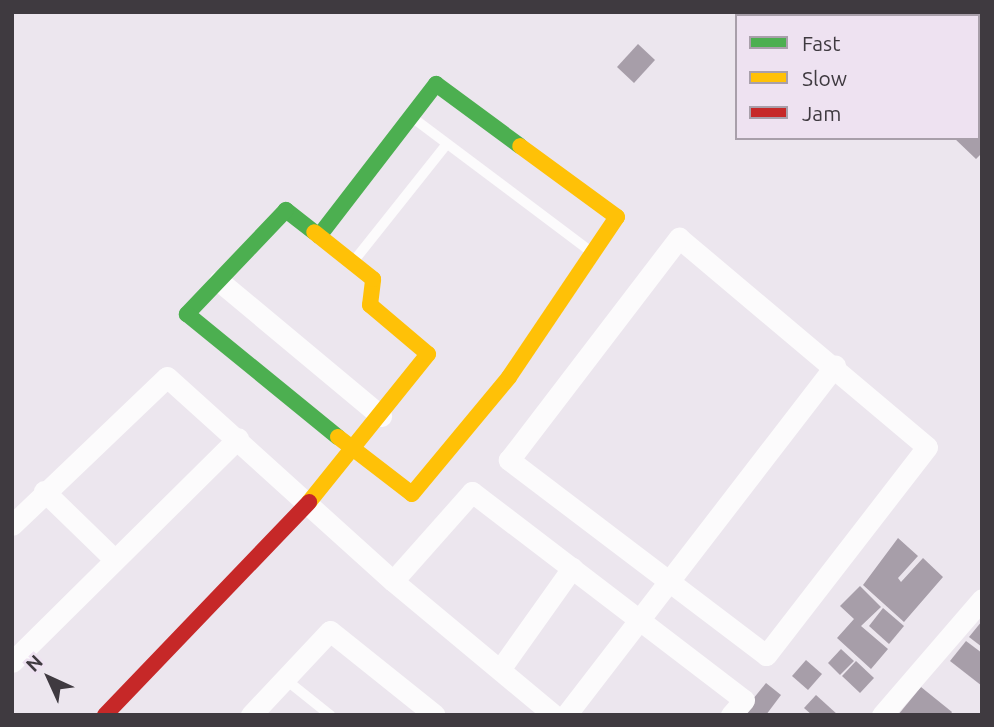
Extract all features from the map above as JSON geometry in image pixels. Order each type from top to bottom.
[{"type":"street","points":[[105,715],[309,502],[353,450],[382,416],[428,354],[370,305],[373,279],[286,210],[187,314],[353,450],[412,494],[509,377],[595,255],[617,218],[436,83],[319,236]]},
{"type":"street","points":[[679,238],[835,366],[927,447],[766,655],[670,578],[509,460],[679,238]]},
{"type":"street","points":[[219,281],[382,416]]},
{"type":"street","points":[[566,715],[638,618],[835,366]]},
{"type":"street","points":[[12,525],[44,491],[167,377],[309,502],[393,581],[501,668],[554,715]]},
{"type":"street","points":[[12,662],[238,438]]},
{"type":"street","points":[[44,491],[114,559]]},
{"type":"street","points":[[393,581],[472,492],[744,700],[731,715]]},
{"type":"street","points":[[501,668],[572,568]]},
{"type":"street","points":[[882,715],[982,599]]},
{"type":"street","points":[[251,715],[330,631],[435,715]]},
{"type":"lane","points":[[410,115],[446,145],[595,255]]},
{"type":"lane","points":[[353,262],[446,145]]},
{"type":"lane","points":[[285,679],[330,715]]},
{"type":"building","points":[[638,44],[655,60],[634,83],[617,67]]},
{"type":"building","points":[[980,131],[982,153],[976,159],[956,140],[980,140]]},
{"type":"building","points":[[898,538],[918,556],[898,578],[901,582],[923,558],[943,577],[904,622],[863,585]]},
{"type":"building","points":[[860,586],[881,607],[861,626],[888,649],[871,669],[837,638],[854,619],[840,606]]},
{"type":"building","points":[[883,608],[904,626],[889,644],[869,626]]},
{"type":"building","points":[[982,621],[982,647],[969,637]]},
{"type":"building","points":[[966,641],[982,653],[982,686],[950,661]]},
{"type":"building","points":[[841,649],[854,661],[840,675],[828,663]]},
{"type":"building","points":[[806,660],[822,674],[808,690],[792,676]]},
{"type":"building","points":[[856,661],[874,678],[860,693],[842,676]]},
{"type":"building","points":[[766,683],[781,695],[766,715],[740,715]]},
{"type":"building","points":[[921,687],[952,712],[950,715],[898,715]]},
{"type":"building","points":[[816,695],[838,715],[812,715],[804,708]]},
{"type":"traffic: fast","points":[[319,236],[436,84],[520,146]]},
{"type":"traffic: fast","points":[[314,232],[286,210],[187,314],[338,437]]},
{"type":"traffic: slow","points":[[338,437],[412,494],[509,377],[617,217],[520,146]]},
{"type":"traffic: slow","points":[[309,502],[428,354],[370,305],[373,279],[314,232]]},
{"type":"traffic: jam","points":[[105,715],[309,502]]}]
